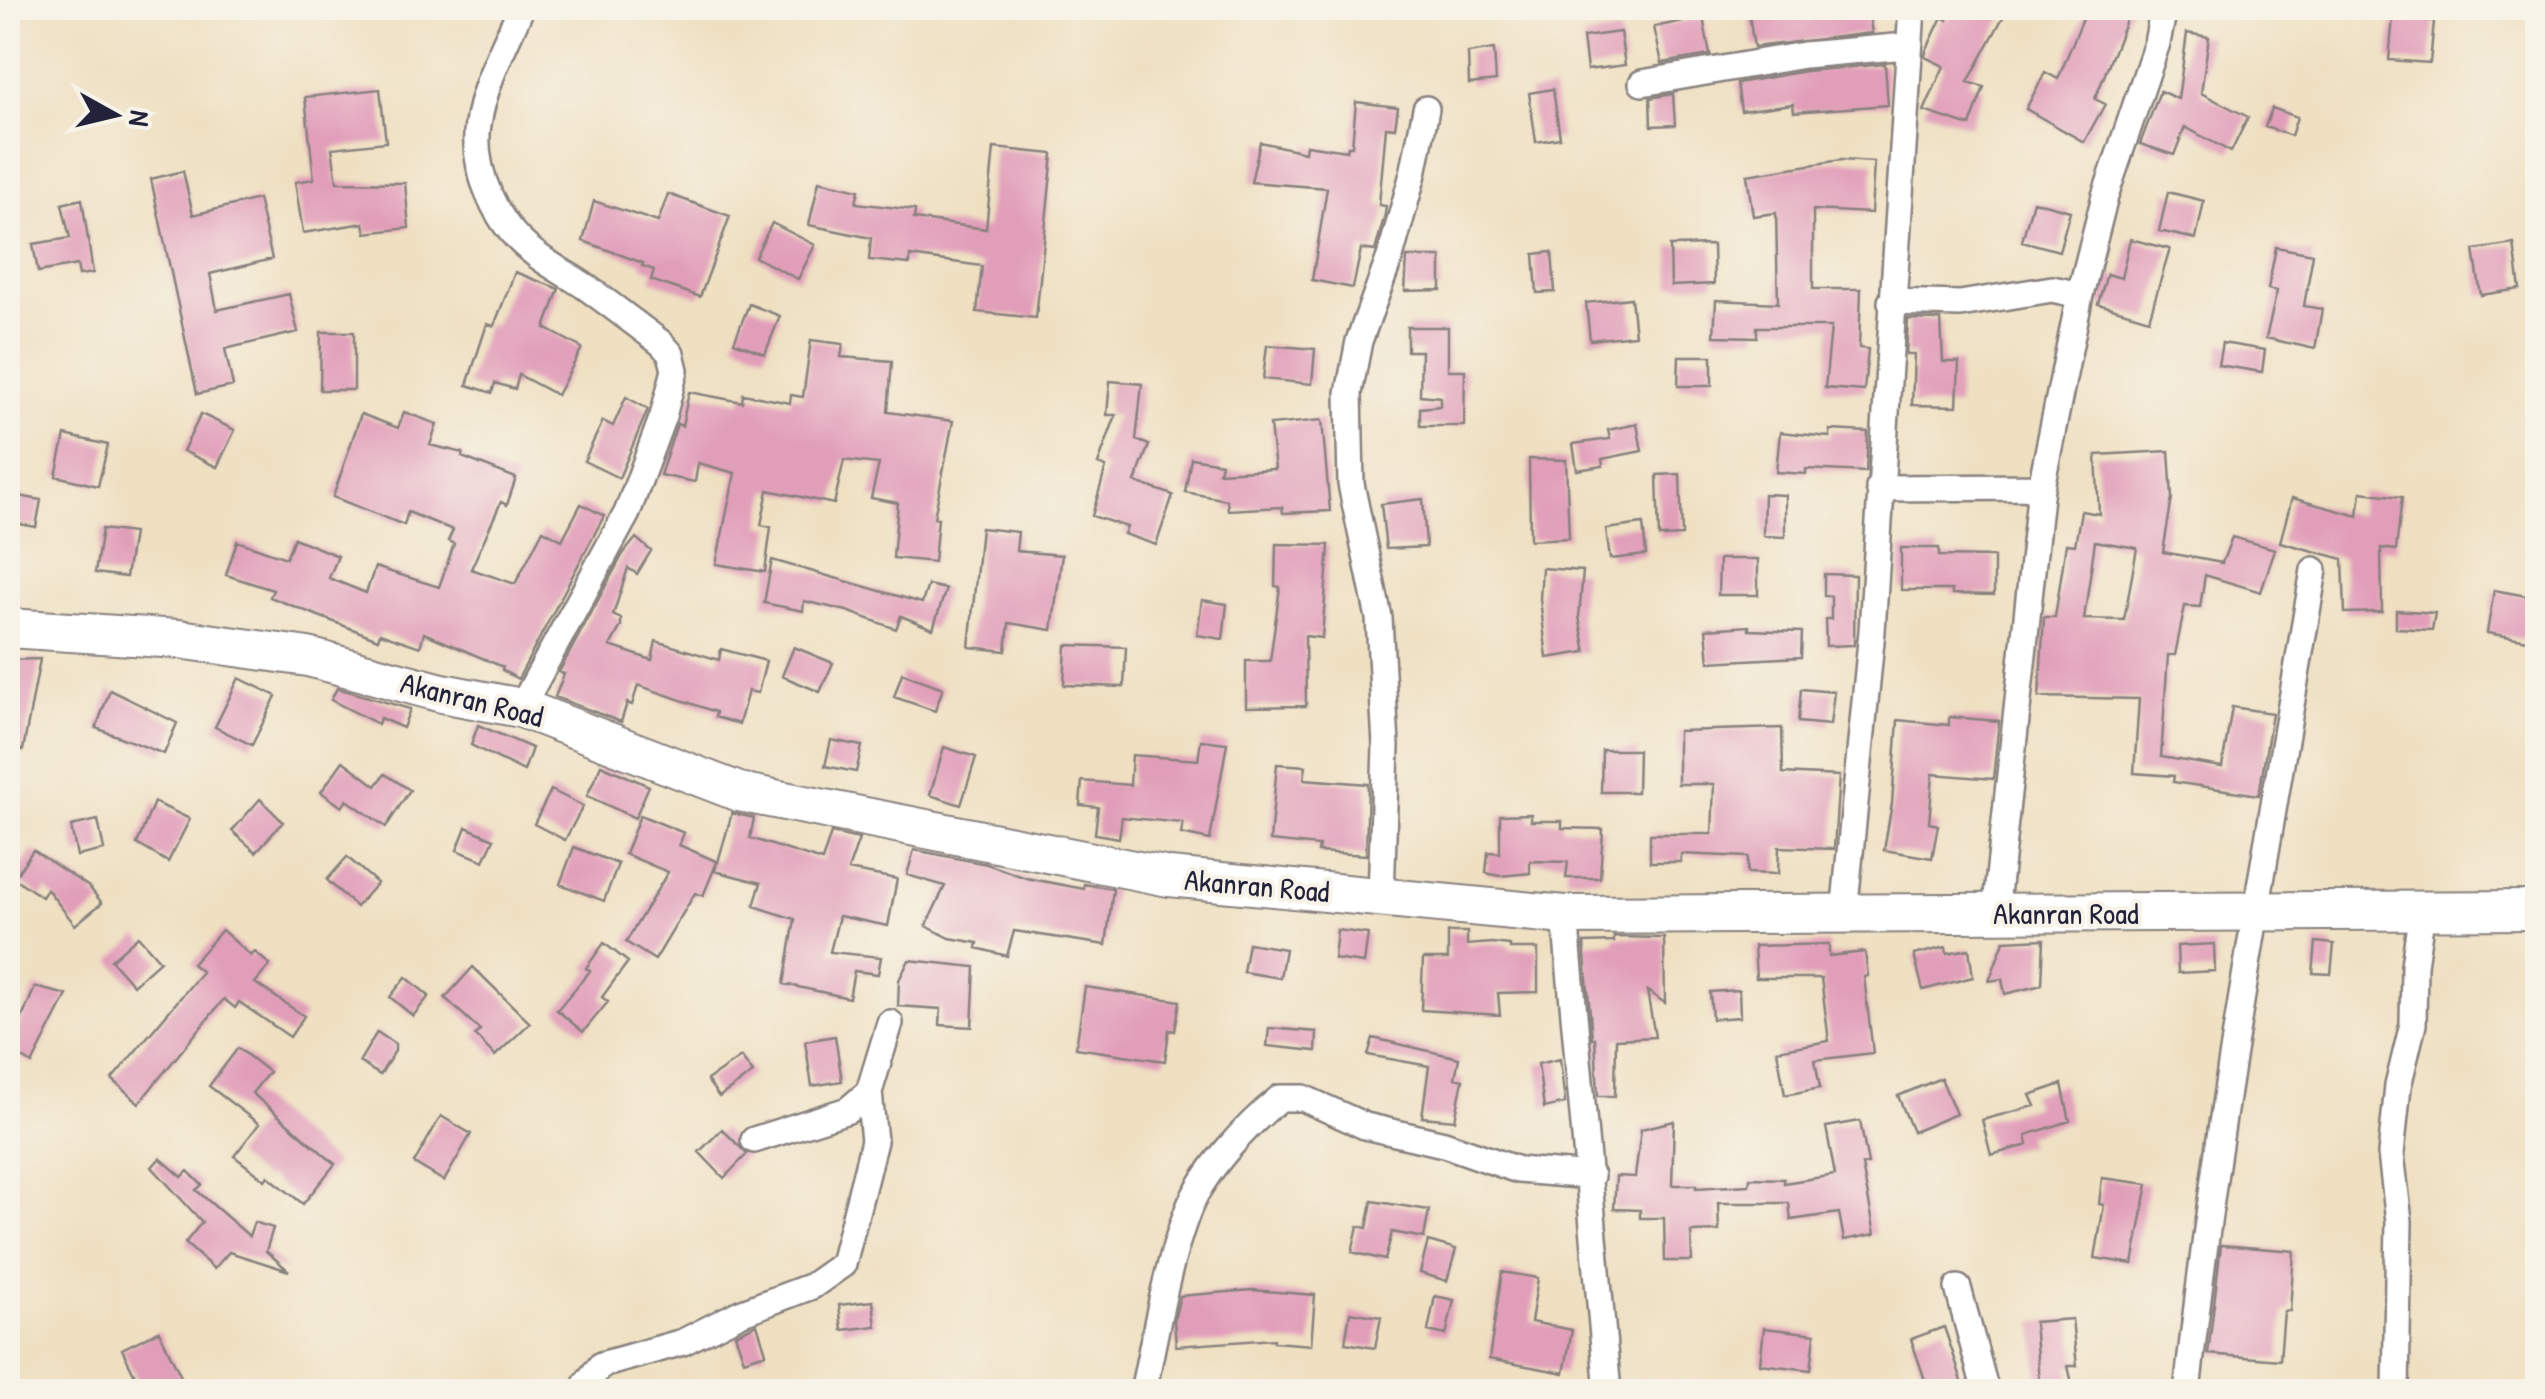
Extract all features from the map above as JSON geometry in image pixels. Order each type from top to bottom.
[{"type":"main road","name":"Akanran Road","points":[[8,628],[179,639],[308,658],[442,693],[521,708],[739,792],[1169,877],[1564,915],[2538,910]]},
{"type":"street","points":[[521,8],[486,92],[477,126],[483,180],[503,221],[531,252],[661,343],[675,370],[663,416],[627,513],[521,708]]},
{"type":"street","points":[[1844,914],[1872,631],[1912,8]]},
{"type":"street","points":[[1996,914],[2041,488],[2080,295],[2105,196],[2158,43],[2164,8]]},
{"type":"street","points":[[1642,83],[1804,55],[1908,46]]},
{"type":"street","points":[[1380,897],[1386,746],[1379,618],[1351,484],[1349,393],[1358,340],[1390,257],[1426,109]]},
{"type":"street","points":[[1892,302],[1960,304],[2052,290],[2080,295]]},
{"type":"street","points":[[1879,488],[2041,488]]},
{"type":"street","points":[[2187,1392],[2209,1208],[2253,912],[2314,570]]},
{"type":"street","points":[[2396,1392],[2399,1221],[2391,1154],[2398,1086],[2413,1024],[2414,965],[2422,910]]},
{"type":"street","points":[[1564,915],[1608,1392]]},
{"type":"street","points":[[585,1392],[586,1384],[601,1365],[683,1342],[740,1313],[812,1286],[843,1264],[874,1141],[869,1092],[890,1023]]},
{"type":"street","points":[[754,1140],[848,1110],[869,1092]]},
{"type":"street","points":[[1145,1382],[1167,1282],[1190,1207],[1235,1138],[1280,1098],[1303,1098],[1365,1126],[1444,1144],[1518,1170],[1591,1176]]},
{"type":"street","points":[[1958,1288],[1986,1392]]},
{"type":"building","points":[[1748,8],[1868,8],[1872,33],[1754,47]]},
{"type":"building","points":[[1952,8],[2008,8],[1968,82],[1984,87],[1970,126],[1924,111],[1944,66],[1925,57],[1926,51],[1942,17],[1947,20]]},
{"type":"building","points":[[2087,8],[2131,8],[2095,99],[2105,104],[2084,142],[2026,109],[2045,72],[2058,79]]},
{"type":"building","points":[[1703,17],[1710,55],[1662,63],[1654,27]]},
{"type":"building","points":[[2393,17],[2434,21],[2430,63],[2389,60]]},
{"type":"building","points":[[1620,32],[1625,65],[1587,70],[1583,37]]},
{"type":"building","points":[[2187,33],[2209,37],[2201,93],[2248,117],[2231,152],[2185,127],[2174,155],[2140,144],[2160,91],[2178,99]]},
{"type":"building","points":[[1494,49],[1496,81],[1469,84],[1468,53]]},
{"type":"building","points":[[1885,64],[1888,105],[1794,112],[1793,104],[1741,111],[1737,83],[1806,71]]},
{"type":"building","points":[[380,89],[386,142],[332,148],[337,182],[405,183],[409,228],[366,233],[364,223],[303,233],[295,182],[314,179],[305,97]]},
{"type":"building","points":[[1553,89],[1560,138],[1536,142],[1529,93]]},
{"type":"building","points":[[1673,94],[1675,125],[1651,126],[1650,98]]},
{"type":"building","points":[[1356,102],[1398,107],[1395,128],[1386,127],[1379,205],[1386,206],[1385,214],[1375,251],[1361,249],[1353,288],[1312,280],[1327,188],[1251,182],[1260,142],[1305,152],[1306,145],[1347,151],[1352,146]]},
{"type":"building","points":[[2272,108],[2297,117],[2291,136],[2265,127]]},
{"type":"building","points":[[994,148],[1053,154],[1036,318],[977,312],[982,266],[910,256],[910,264],[869,260],[871,238],[809,225],[819,181],[859,190],[856,203],[915,210],[914,219],[986,229]]},
{"type":"building","points":[[1841,160],[1874,162],[1871,213],[1813,210],[1813,289],[1861,289],[1859,348],[1868,349],[1864,391],[1825,388],[1831,327],[1757,327],[1757,337],[1714,336],[1716,300],[1778,303],[1776,213],[1753,216],[1747,175]]},
{"type":"building","points":[[183,171],[193,215],[258,199],[272,259],[210,274],[217,310],[289,294],[298,332],[225,349],[233,386],[197,394],[151,179]]},
{"type":"building","points":[[2168,192],[2204,201],[2196,239],[2159,231]]},
{"type":"building","points":[[668,194],[730,216],[700,297],[651,280],[654,270],[642,266],[643,263],[583,241],[594,201],[658,222]]},
{"type":"building","points":[[82,199],[93,273],[79,275],[77,265],[38,272],[33,244],[70,238],[62,204]]},
{"type":"building","points":[[2033,201],[2070,211],[2059,251],[2022,241]]},
{"type":"building","points":[[772,223],[815,245],[798,279],[755,257]]},
{"type":"building","points":[[2130,239],[2170,249],[2149,319],[2098,304],[2107,274],[2121,278]]},
{"type":"building","points":[[2514,244],[2520,289],[2481,295],[2474,250]]},
{"type":"building","points":[[1713,245],[1714,284],[1671,286],[1670,246]]},
{"type":"building","points":[[2276,247],[2313,254],[2304,306],[2322,309],[2315,349],[2266,338],[2277,291],[2268,289]]},
{"type":"building","points":[[1552,252],[1555,292],[1537,293],[1534,254]]},
{"type":"building","points":[[1407,257],[1441,257],[1441,290],[1405,291]]},
{"type":"building","points":[[515,272],[559,289],[545,328],[582,348],[557,395],[519,375],[515,389],[495,383],[492,393],[467,385],[487,324],[494,326]]},
{"type":"building","points":[[1631,298],[1635,335],[1590,340],[1586,303]]},
{"type":"building","points":[[749,304],[780,316],[765,354],[734,342]]},
{"type":"building","points":[[1908,319],[1941,320],[1943,362],[1959,362],[1957,406],[1912,405],[1914,354],[1906,354]]},
{"type":"building","points":[[1407,327],[1448,327],[1448,370],[1465,370],[1464,426],[1420,426],[1420,408],[1440,406],[1440,397],[1420,395],[1421,351],[1407,351]]},
{"type":"building","points":[[321,332],[354,332],[354,390],[320,390]]},
{"type":"building","points":[[811,340],[843,344],[841,357],[892,361],[888,412],[953,421],[934,518],[938,518],[934,562],[893,558],[898,503],[871,498],[879,464],[844,460],[834,504],[768,490],[761,525],[771,527],[765,572],[716,564],[735,473],[698,463],[695,482],[660,475],[677,424],[682,426],[689,392],[742,402],[743,394],[790,403],[791,395],[803,397]]},
{"type":"building","points":[[2222,343],[2265,350],[2262,372],[2218,365]]},
{"type":"building","points":[[1267,345],[1315,349],[1312,384],[1263,379]]},
{"type":"building","points":[[1679,356],[1712,356],[1712,386],[1678,386]]},
{"type":"building","points":[[1110,381],[1142,384],[1136,440],[1149,445],[1135,482],[1173,495],[1156,545],[1124,534],[1127,527],[1092,516],[1106,467],[1098,464],[1116,415],[1107,415]]},
{"type":"building","points":[[626,397],[648,409],[619,478],[584,461],[603,421],[613,426]]},
{"type":"building","points":[[404,412],[437,424],[430,445],[463,453],[462,457],[516,478],[507,505],[501,502],[471,569],[515,584],[543,530],[562,540],[581,504],[604,516],[518,679],[503,667],[424,633],[420,647],[380,633],[378,639],[270,597],[273,590],[226,575],[237,541],[286,558],[294,538],[338,556],[329,578],[366,593],[375,567],[439,587],[454,544],[448,541],[453,530],[408,512],[404,525],[333,497],[361,414],[398,428]]},
{"type":"building","points":[[201,414],[235,430],[217,467],[183,451]]},
{"type":"building","points":[[1322,420],[1330,511],[1283,513],[1282,507],[1228,510],[1227,500],[1185,492],[1191,458],[1221,463],[1219,472],[1275,469],[1270,425]]},
{"type":"building","points":[[1637,424],[1642,451],[1602,459],[1603,466],[1577,470],[1573,444],[1610,439],[1608,430]]},
{"type":"building","points":[[1830,430],[1868,432],[1866,472],[1776,472],[1780,432],[1830,437]]},
{"type":"building","points":[[65,435],[108,445],[98,486],[56,476]]},
{"type":"building","points":[[2169,451],[2172,498],[2163,552],[2222,563],[2232,537],[2275,549],[2261,592],[2205,575],[2200,607],[2185,606],[2175,655],[2168,655],[2161,757],[2222,767],[2232,707],[2272,713],[2259,795],[2173,782],[2174,776],[2134,773],[2139,699],[2039,697],[2044,617],[2055,617],[2066,544],[2075,545],[2081,511],[2099,514],[2096,455]],"holes":[[[2095,541],[2137,548],[2124,620],[2084,619]]]},
{"type":"building","points":[[1529,459],[1566,460],[1569,538],[1530,540]]},
{"type":"building","points":[[1680,474],[1682,536],[1659,537],[1657,475]]},
{"type":"building","points":[[2361,492],[2402,497],[2396,550],[2381,548],[2382,612],[2345,613],[2343,559],[2280,542],[2292,498],[2358,516]]},
{"type":"building","points":[[8,494],[41,500],[36,527],[8,522]]},
{"type":"building","points":[[1764,494],[1785,495],[1785,537],[1763,536]]},
{"type":"building","points":[[1423,499],[1426,547],[1386,549],[1381,504]]},
{"type":"building","points":[[1643,524],[1646,555],[1610,559],[1606,529]]},
{"type":"building","points":[[981,528],[1018,532],[1016,551],[1062,555],[1052,630],[1009,623],[1006,651],[969,647]]},
{"type":"building","points":[[102,529],[133,533],[126,577],[95,573]]},
{"type":"building","points":[[636,538],[651,551],[637,574],[628,568],[613,615],[621,619],[621,626],[610,646],[652,660],[656,641],[719,660],[721,649],[766,661],[758,693],[748,691],[739,724],[638,685],[621,722],[555,697],[564,674],[559,672],[623,554]]},
{"type":"building","points":[[1276,544],[1329,545],[1322,638],[1305,636],[1306,706],[1246,707],[1246,661],[1270,661],[1280,587],[1275,586]]},
{"type":"building","points":[[1901,548],[1939,548],[1939,556],[1994,557],[1994,595],[1901,590]]},
{"type":"building","points":[[1719,559],[1758,559],[1758,595],[1718,595]]},
{"type":"building","points":[[772,560],[922,603],[928,585],[946,589],[933,629],[901,616],[896,629],[804,601],[803,611],[764,603]]},
{"type":"building","points":[[1542,568],[1583,571],[1579,617],[1586,652],[1547,658],[1540,599]]},
{"type":"building","points":[[1824,574],[1855,575],[1854,645],[1826,646],[1825,619],[1831,619],[1831,596],[1824,596]]},
{"type":"building","points":[[2494,590],[2538,598],[2534,641],[2487,633]]},
{"type":"building","points":[[1202,600],[1227,604],[1223,639],[1197,635]]},
{"type":"building","points":[[2396,610],[2435,613],[2432,630],[2396,628]]},
{"type":"building","points":[[1749,626],[1749,630],[1802,632],[1801,657],[1709,662],[1706,629]]},
{"type":"building","points":[[1066,645],[1126,647],[1124,687],[1064,685]]},
{"type":"building","points":[[794,647],[833,663],[820,692],[782,676]]},
{"type":"building","points":[[40,659],[23,750],[8,748],[8,660]]},
{"type":"building","points":[[902,673],[943,688],[935,711],[894,697]]},
{"type":"building","points":[[239,678],[276,696],[252,745],[215,727]]},
{"type":"building","points":[[337,688],[410,709],[403,728],[380,718],[378,724],[331,700]]},
{"type":"building","points":[[1801,689],[1834,692],[1830,725],[1798,722]]},
{"type":"building","points":[[110,690],[177,723],[164,754],[96,728]]},
{"type":"building","points":[[1949,717],[1999,721],[1993,779],[1933,774],[1929,823],[1938,825],[1932,858],[1884,850],[1898,720],[1949,725]]},
{"type":"building","points":[[478,725],[532,748],[524,771],[471,745]]},
{"type":"building","points":[[1782,728],[1783,773],[1839,776],[1834,849],[1779,847],[1778,874],[1747,873],[1748,857],[1681,854],[1681,862],[1650,862],[1650,834],[1712,834],[1714,784],[1678,784],[1678,731]]},
{"type":"building","points":[[831,740],[862,746],[856,772],[825,766]]},
{"type":"building","points":[[1201,740],[1227,743],[1210,840],[1181,834],[1183,823],[1122,817],[1119,838],[1095,834],[1098,807],[1080,805],[1082,781],[1130,785],[1132,755],[1198,760]]},
{"type":"building","points":[[944,747],[976,757],[961,805],[930,795]]},
{"type":"building","points":[[1602,750],[1638,750],[1637,792],[1601,792]]},
{"type":"building","points":[[343,761],[376,786],[385,774],[410,790],[386,827],[347,800],[342,807],[321,792]]},
{"type":"building","points":[[1277,764],[1306,766],[1304,779],[1368,784],[1366,855],[1318,852],[1319,846],[1270,841]]},
{"type":"building","points":[[601,765],[649,786],[635,818],[587,796]]},
{"type":"building","points":[[551,790],[583,806],[565,840],[534,824]]},
{"type":"building","points":[[260,799],[283,822],[256,852],[232,831]]},
{"type":"building","points":[[154,802],[190,819],[168,862],[137,844]]},
{"type":"building","points":[[732,813],[754,818],[750,838],[822,861],[831,833],[859,839],[848,870],[897,879],[888,926],[839,916],[830,952],[881,957],[878,974],[854,971],[849,998],[784,984],[795,919],[754,906],[761,883],[715,871],[717,862],[703,896],[695,893],[655,960],[626,942],[668,872],[625,854],[640,815],[684,833],[679,845],[718,862]]},
{"type":"building","points":[[1531,814],[1531,821],[1562,821],[1562,828],[1603,829],[1600,878],[1566,878],[1568,862],[1530,861],[1530,873],[1486,873],[1488,852],[1500,853],[1500,815]]},
{"type":"building","points":[[98,820],[104,850],[77,856],[71,826]]},
{"type":"building","points":[[466,827],[494,839],[484,861],[457,850]]},
{"type":"building","points":[[574,847],[618,864],[604,901],[560,884]]},
{"type":"building","points":[[33,850],[89,887],[102,903],[75,925],[47,889],[42,897],[14,878]]},
{"type":"building","points":[[914,850],[987,864],[1026,878],[1084,889],[1084,884],[1113,889],[1106,945],[1014,931],[1007,956],[977,948],[978,943],[950,938],[926,926],[945,886],[907,875]]},
{"type":"building","points":[[347,857],[377,883],[356,907],[327,880]]},
{"type":"building","points":[[222,930],[251,956],[255,952],[270,965],[255,983],[304,1016],[290,1037],[239,1002],[235,1008],[224,999],[139,1103],[112,1079],[202,972],[192,964]]},
{"type":"building","points":[[1337,930],[1368,934],[1364,963],[1334,959]]},
{"type":"building","points":[[1448,932],[1467,932],[1467,945],[1492,943],[1510,945],[1510,949],[1538,949],[1538,992],[1498,993],[1500,1015],[1421,1010],[1423,959],[1448,959]]},
{"type":"building","points":[[138,936],[160,961],[133,985],[111,960]]},
{"type":"building","points":[[1614,937],[1664,938],[1665,1003],[1647,991],[1655,1037],[1616,1039],[1615,1096],[1598,1096],[1584,943],[1614,942]]},
{"type":"building","points":[[2044,939],[2042,984],[2005,994],[2002,979],[1989,981],[2004,941]]},
{"type":"building","points":[[2316,942],[2334,944],[2331,974],[2313,973]]},
{"type":"building","points":[[604,943],[628,962],[602,997],[608,1002],[583,1032],[557,1010],[590,971],[586,968]]},
{"type":"building","points":[[1248,943],[1285,949],[1280,978],[1243,972]]},
{"type":"building","points":[[1829,944],[1829,956],[1865,952],[1873,1053],[1815,1060],[1820,1088],[1785,1095],[1777,1050],[1829,1041],[1821,978],[1756,978],[1754,946]]},
{"type":"building","points":[[2214,944],[2215,971],[2178,973],[2177,946]]},
{"type":"building","points":[[1946,947],[1947,953],[1969,949],[1973,977],[1923,990],[1914,955]]},
{"type":"building","points":[[909,960],[975,967],[972,1027],[940,1025],[941,1009],[898,1006],[899,980]]},
{"type":"building","points":[[473,967],[530,1023],[495,1056],[475,1035],[480,1030],[445,998]]},
{"type":"building","points":[[406,977],[429,996],[413,1016],[390,997]]},
{"type":"building","points":[[35,987],[67,995],[32,1064],[9,1049]]},
{"type":"building","points":[[1085,987],[1180,1001],[1175,1031],[1169,1030],[1165,1061],[1076,1048]]},
{"type":"building","points":[[1739,990],[1740,1017],[1712,1019],[1710,992]]},
{"type":"building","points":[[1269,1028],[1317,1032],[1316,1051],[1267,1046]]},
{"type":"building","points":[[377,1032],[395,1044],[395,1051],[380,1075],[359,1062]]},
{"type":"building","points":[[835,1036],[842,1081],[812,1086],[805,1041]]},
{"type":"building","points":[[1373,1038],[1459,1058],[1455,1078],[1463,1080],[1455,1120],[1422,1117],[1429,1066],[1368,1055]]},
{"type":"building","points":[[238,1048],[269,1072],[252,1093],[335,1164],[303,1204],[234,1156],[259,1124],[209,1086]]},
{"type":"building","points":[[741,1057],[753,1073],[719,1097],[707,1080]]},
{"type":"building","points":[[1560,1059],[1565,1103],[1544,1108],[1538,1064]]},
{"type":"building","points":[[1941,1078],[1956,1114],[1913,1132],[1898,1096]]},
{"type":"building","points":[[2062,1084],[2070,1121],[2026,1135],[2028,1145],[1991,1155],[1982,1120],[2035,1106],[2030,1095]]},
{"type":"building","points":[[441,1116],[471,1134],[444,1181],[414,1163]]},
{"type":"building","points":[[1674,1121],[1672,1185],[1696,1188],[1749,1185],[1750,1178],[1784,1179],[1784,1183],[1835,1175],[1826,1127],[1860,1121],[1868,1164],[1862,1165],[1875,1234],[1844,1240],[1839,1213],[1791,1220],[1789,1203],[1718,1203],[1719,1231],[1691,1232],[1692,1261],[1665,1261],[1664,1218],[1640,1218],[1640,1210],[1614,1209],[1616,1176],[1635,1177],[1641,1129]]},
{"type":"building","points":[[722,1129],[747,1154],[724,1178],[699,1152]]},
{"type":"building","points":[[160,1158],[182,1177],[188,1171],[202,1185],[196,1190],[249,1236],[254,1222],[273,1228],[266,1251],[289,1271],[229,1252],[214,1269],[185,1243],[202,1222],[152,1167]]},
{"type":"building","points":[[2102,1178],[2148,1184],[2133,1264],[2095,1258],[2104,1205],[2099,1204]]},
{"type":"building","points":[[1372,1201],[1429,1210],[1424,1238],[1392,1232],[1385,1260],[1352,1252],[1358,1226],[1367,1228]]},
{"type":"building","points":[[1428,1241],[1456,1249],[1447,1281],[1420,1273]]},
{"type":"building","points":[[2221,1245],[2294,1251],[2290,1311],[2284,1311],[2280,1360],[2208,1354]]},
{"type":"building","points":[[1502,1272],[1538,1278],[1531,1322],[1572,1330],[1564,1373],[1489,1359]]},
{"type":"building","points":[[1252,1290],[1315,1295],[1311,1345],[1274,1339],[1176,1346],[1174,1320],[1180,1296]]},
{"type":"building","points":[[1435,1296],[1454,1300],[1446,1335],[1428,1331]]},
{"type":"building","points":[[873,1301],[876,1326],[842,1330],[839,1305]]},
{"type":"building","points":[[1350,1312],[1381,1317],[1375,1348],[1345,1343]]},
{"type":"building","points":[[2072,1319],[2077,1366],[2068,1366],[2074,1392],[2040,1392],[2034,1322]]},
{"type":"building","points":[[757,1324],[766,1353],[744,1360],[735,1334]]},
{"type":"building","points":[[1944,1327],[1965,1392],[1929,1392],[1911,1339]]},
{"type":"building","points":[[1764,1328],[1815,1334],[1811,1370],[1760,1364]]},
{"type":"building","points":[[159,1331],[185,1385],[171,1392],[143,1392],[122,1349]]},
{"type":"waterway","points":[[8,11],[29,8]]}]
